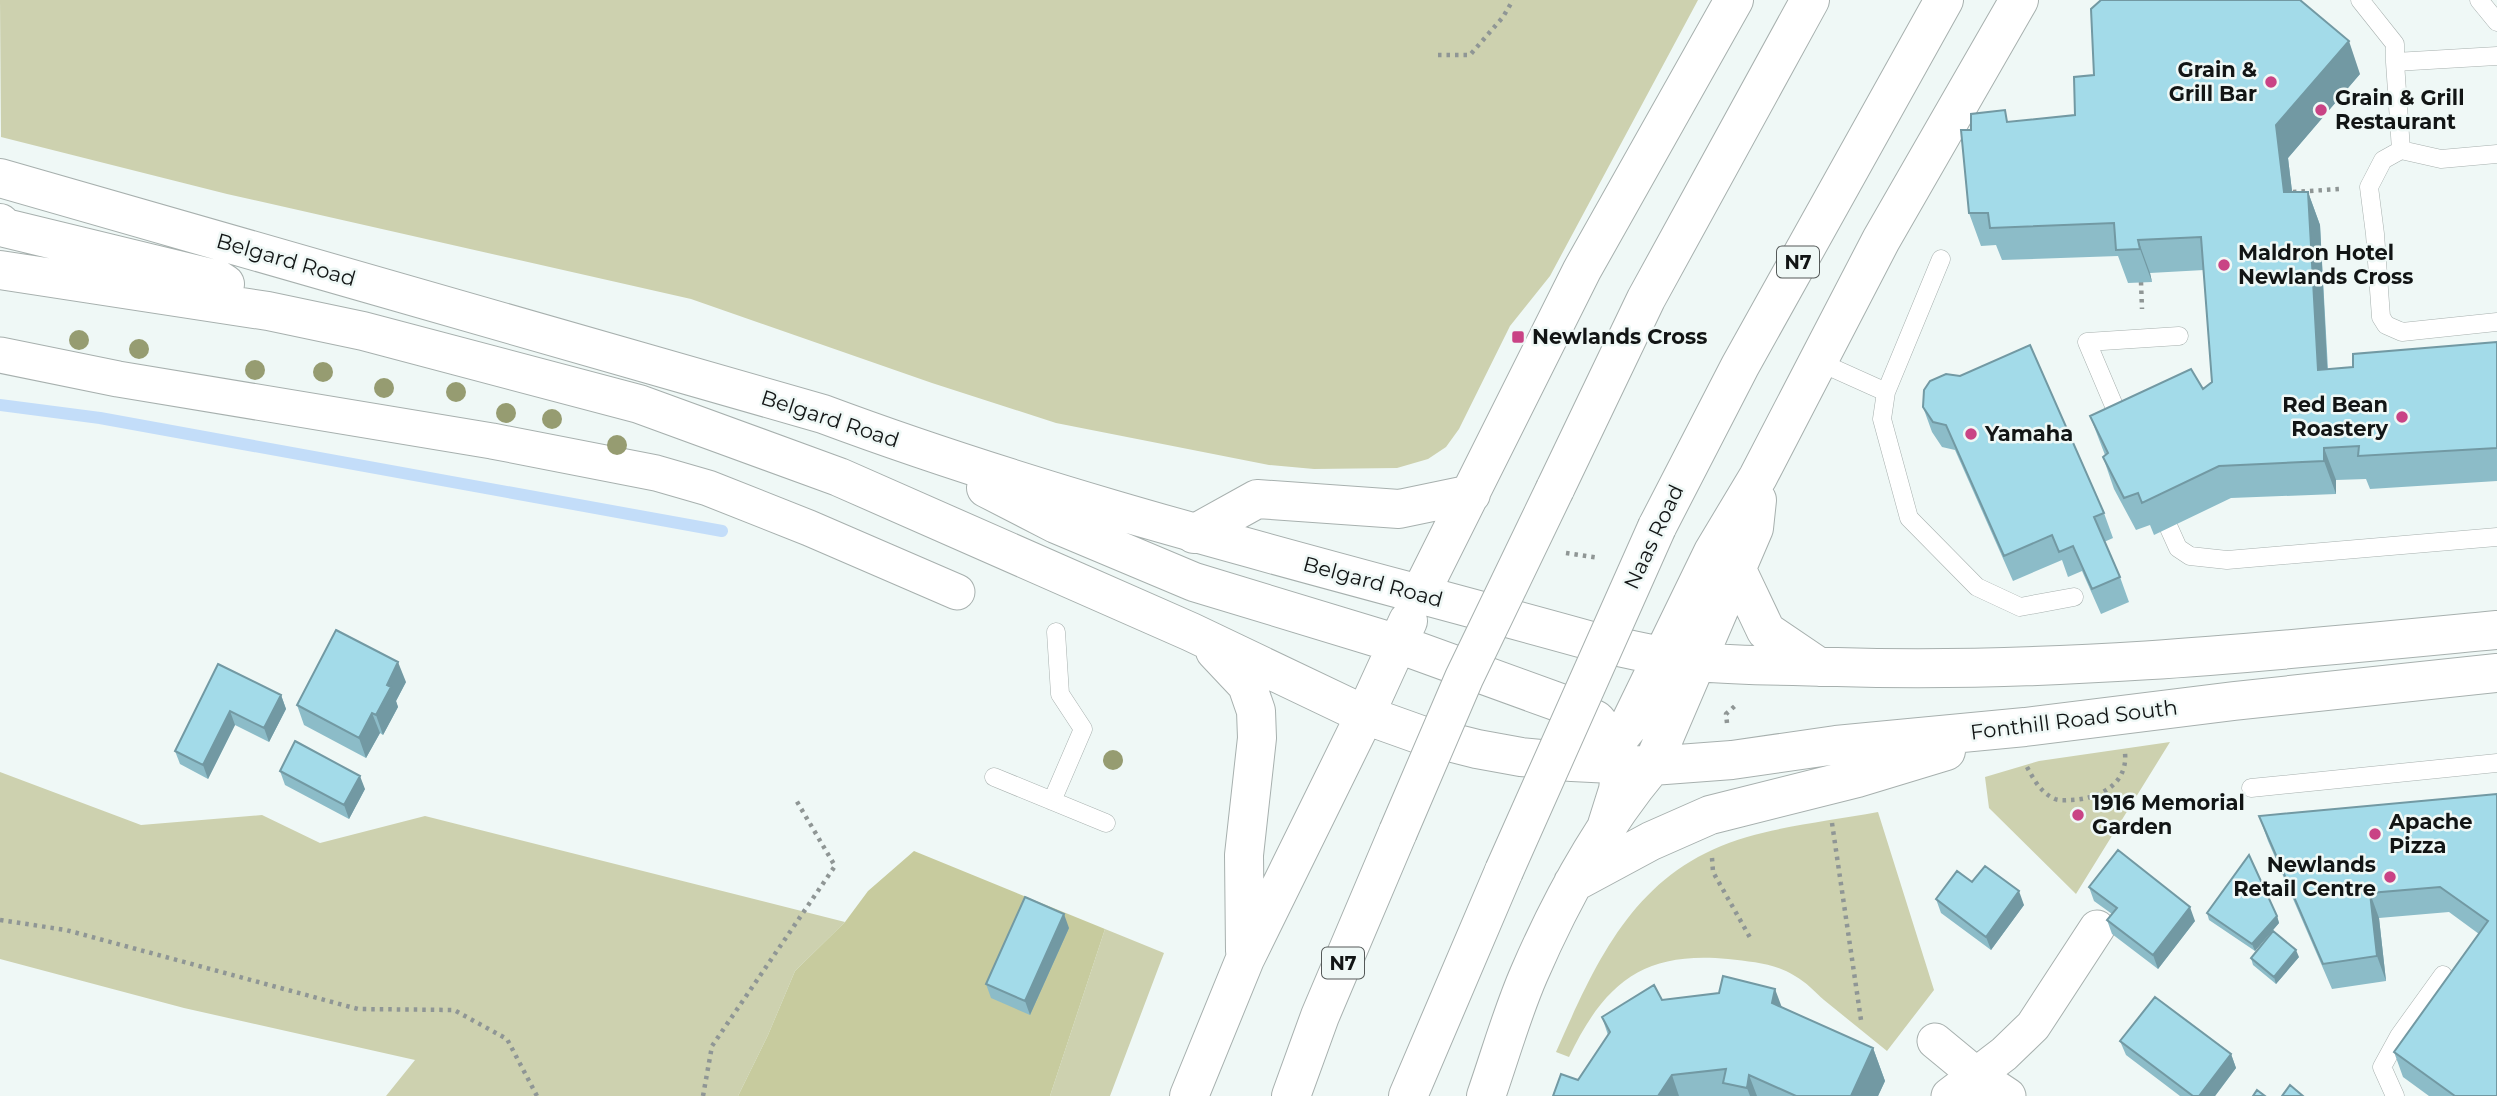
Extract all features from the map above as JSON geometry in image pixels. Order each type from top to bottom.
[{"type":"main road","points":[[1189,1096],[1245,959],[1365,715],[1420,594],[1582,270],[1734,0]]},
{"type":"main road","name":"N7","points":[[1291,1096],[1320,1016],[1464,678],[1646,299],[1810,0]]},
{"type":"main road","name":"Naas Road","points":[[1408,1096],[1504,871],[1657,527],[1740,366],[1944,0]]},
{"type":"main road","points":[[1680,659],[1713,552],[1758,477],[1881,240],[2019,0]]},
{"type":"main road","name":"Belgard Road","points":[[0,178],[823,414],[896,441],[1194,534],[1595,642],[1680,659]]},
{"type":"main road","name":"Belgard Road","points":[[0,223],[5,229],[219,280],[268,311]]},
{"type":"main road","name":"Belgard Road","points":[[0,270],[268,311],[363,331],[639,404],[838,477],[1191,632],[1365,715],[1421,735],[1477,749],[1572,762],[1629,758]]},
{"type":"main road","points":[[896,441],[1056,524],[1194,582],[1398,644],[1569,706],[1596,720],[1629,758]]},
{"type":"main road","points":[[1486,1096],[1529,975],[1573,883],[1626,796],[1628,726],[1680,659],[1737,570],[1754,528],[1758,477]]},
{"type":"main road","points":[[1194,534],[1257,499],[1399,509],[1471,494]]},
{"type":"main road","points":[[1737,570],[1766,631],[1819,667]]},
{"type":"main road","points":[[1680,659],[1819,667],[2001,668],[2109,663],[2497,630]]},
{"type":"main road","points":[[1191,632],[1219,655],[1247,685],[1256,711],[1257,738],[1244,855],[1245,959]]},
{"type":"main road","name":"Fonthill Road South","points":[[1629,758],[1732,760],[1836,745],[2024,743],[2248,699],[2497,673]]},
{"type":"main road","points":[[1573,883],[1651,841],[1710,816],[1827,786],[2024,743]]},
{"type":"street","points":[[0,355],[118,379],[492,441],[656,473],[708,488],[957,592]]},
{"type":"street","points":[[1962,1085],[2004,1054],[2033,1026],[2097,928]]},
{"type":"street","points":[[1935,1041],[1962,1085],[2008,1096]]},
{"type":"lane","points":[[2360,0],[2395,44],[2401,150]]},
{"type":"lane","points":[[2479,0],[2497,22]]},
{"type":"lane","points":[[2395,62],[2497,56]]},
{"type":"lane","points":[[2497,154],[2441,159],[2401,150],[2383,160],[2369,187],[2381,317],[2386,325],[2402,332],[2497,322]]},
{"type":"lane","points":[[1941,259],[1885,393],[1882,419],[1909,518],[1977,587],[2020,607],[2074,597]]},
{"type":"lane","points":[[2127,436],[2087,342],[2179,336]]},
{"type":"lane","points":[[1817,361],[1885,393]]},
{"type":"lane","points":[[2169,528],[2178,548],[2190,556],[2227,560],[2497,537]]},
{"type":"lane","points":[[1052,801],[1083,729],[1060,694],[1056,632]]},
{"type":"lane","points":[[2251,788],[2497,763]]},
{"type":"lane","points":[[994,777],[1106,823]]},
{"type":"lane","points":[[2395,1096],[2382,1067],[2399,1036],[2443,975]]},
{"type":"path","points":[[1438,55],[1471,55],[1503,17],[1513,0]]},
{"type":"path","points":[[2292,192],[2369,187]]},
{"type":"path","points":[[2024,743],[2044,793],[2058,801],[2098,796],[2113,786],[2123,772],[2124,750]]},
{"type":"path","points":[[1827,786],[1861,1020]]},
{"type":"path","points":[[703,1096],[712,1046],[835,866],[796,800]]},
{"type":"path","points":[[1712,851],[1713,872],[1752,941]]},
{"type":"path","points":[[0,920],[66,930],[358,1009],[454,1010],[507,1039],[537,1096]]},
{"type":"green space","points":[[0,0],[1698,0],[1550,276],[1510,326],[1459,429],[1446,447],[1428,459],[1397,468],[1314,469],[1269,465],[1056,423],[691,299],[227,194],[1,137]]},
{"type":"green space","points":[[2170,742],[2076,894],[1989,808],[1985,777],[2039,761]]},
{"type":"green space","points":[[0,772],[141,825],[262,815],[320,843],[425,816],[845,922],[795,971],[738,1096],[386,1096],[415,1060],[184,1008],[0,959]]},
{"type":"green space","points":[[1878,812],[1934,990],[1887,1051],[1803,981],[1787,972],[1755,962],[1699,958],[1673,960],[1630,977],[1597,1009],[1569,1057],[1556,1052],[1606,950],[1626,920],[1677,870],[1709,851],[1747,837]]},
{"type":"green space","points":[[914,851],[1105,929],[1050,1096],[738,1096],[795,971],[845,922],[868,891]]},
{"type":"green space","points":[[1105,929],[1164,953],[1110,1096],[1050,1096]]},
{"type":"building","name":"Maldron Hotel Newlands Cross","points":[[2101,0],[2300,0],[2349,41],[2276,125],[2284,192],[2308,192],[2318,370],[2353,367],[2353,354],[2497,342],[2497,448],[2358,456],[2359,446],[2324,448],[2324,461],[2219,466],[2142,503],[2138,493],[2124,498],[2103,457],[2108,453],[2090,416],[2191,369],[2203,389],[2212,382],[2201,237],[2138,240],[2140,249],[2116,250],[2114,223],[1990,228],[1988,213],[1969,213],[1961,130],[1971,130],[1971,114],[2005,110],[2007,122],[2075,115],[2074,77],[2094,75],[2091,9]]},
{"type":"building","points":[[2030,345],[2104,513],[2094,517],[2120,577],[2092,589],[2073,546],[2059,552],[2052,535],[2004,556],[1946,425],[1933,422],[1923,407],[1924,390],[1930,381],[1946,374],[1960,376]]},
{"type":"building","points":[[336,630],[398,662],[387,685],[391,687],[376,715],[372,713],[359,738],[297,705]]},
{"type":"building","points":[[218,664],[281,695],[264,728],[230,711],[203,765],[175,751]]},
{"type":"building","points":[[295,741],[360,776],[344,805],[280,771]]},
{"type":"building","points":[[2497,794],[2497,1096],[2455,1096],[2394,1052],[2488,921],[2440,887],[2370,893],[2377,956],[2323,964],[2259,816]]},
{"type":"building","points":[[2118,850],[2190,907],[2153,955],[2107,920],[2117,908],[2089,887]]},
{"type":"building","points":[[2249,855],[2277,916],[2252,944],[2207,913]]},
{"type":"building","points":[[1985,866],[2019,891],[1986,937],[1936,899],[1957,871],[1972,882]]},
{"type":"building","points":[[1025,897],[1064,914],[1025,1001],[986,984]]},
{"type":"building","points":[[2273,931],[2296,950],[2274,977],[2251,958]]},
{"type":"building","points":[[1723,976],[1775,989],[1772,1003],[1873,1048],[1851,1096],[1796,1096],[1749,1075],[1747,1088],[1723,1083],[1726,1069],[1672,1075],[1658,1096],[1553,1096],[1561,1074],[1578,1080],[1610,1032],[1602,1017],[1654,985],[1662,1000],[1719,993]]},
{"type":"building","points":[[2155,997],[2231,1054],[2199,1096],[2193,1096],[2120,1041]]},
{"type":"building","points":[[2290,1085],[2303,1096],[2282,1096]]},
{"type":"building","points":[[2257,1090],[2265,1096],[2253,1096]]},
{"type":"waterway","points":[[0,405],[100,418],[722,531]]},
{"type":"place","name":"Grain & Grill Bar","points":[[2271,82]]},
{"type":"place","name":"Grain & Grill Restaurant","points":[[2321,110]]},
{"type":"place","name":"Maldron Hotel Newlands Cross","points":[[2224,265]]},
{"type":"place","name":"Newlands Cross","points":[[1518,337]]},
{"type":"place","name":"Red Bean Roastery","points":[[2402,417]]},
{"type":"place","name":"Yamaha","points":[[1971,434]]},
{"type":"place","name":"1916 Memorial Garden","points":[[2078,815]]},
{"type":"place","name":"Apache Pizza","points":[[2375,834]]},
{"type":"place","name":"Newlands Retail Centre","points":[[2390,877]]}]
